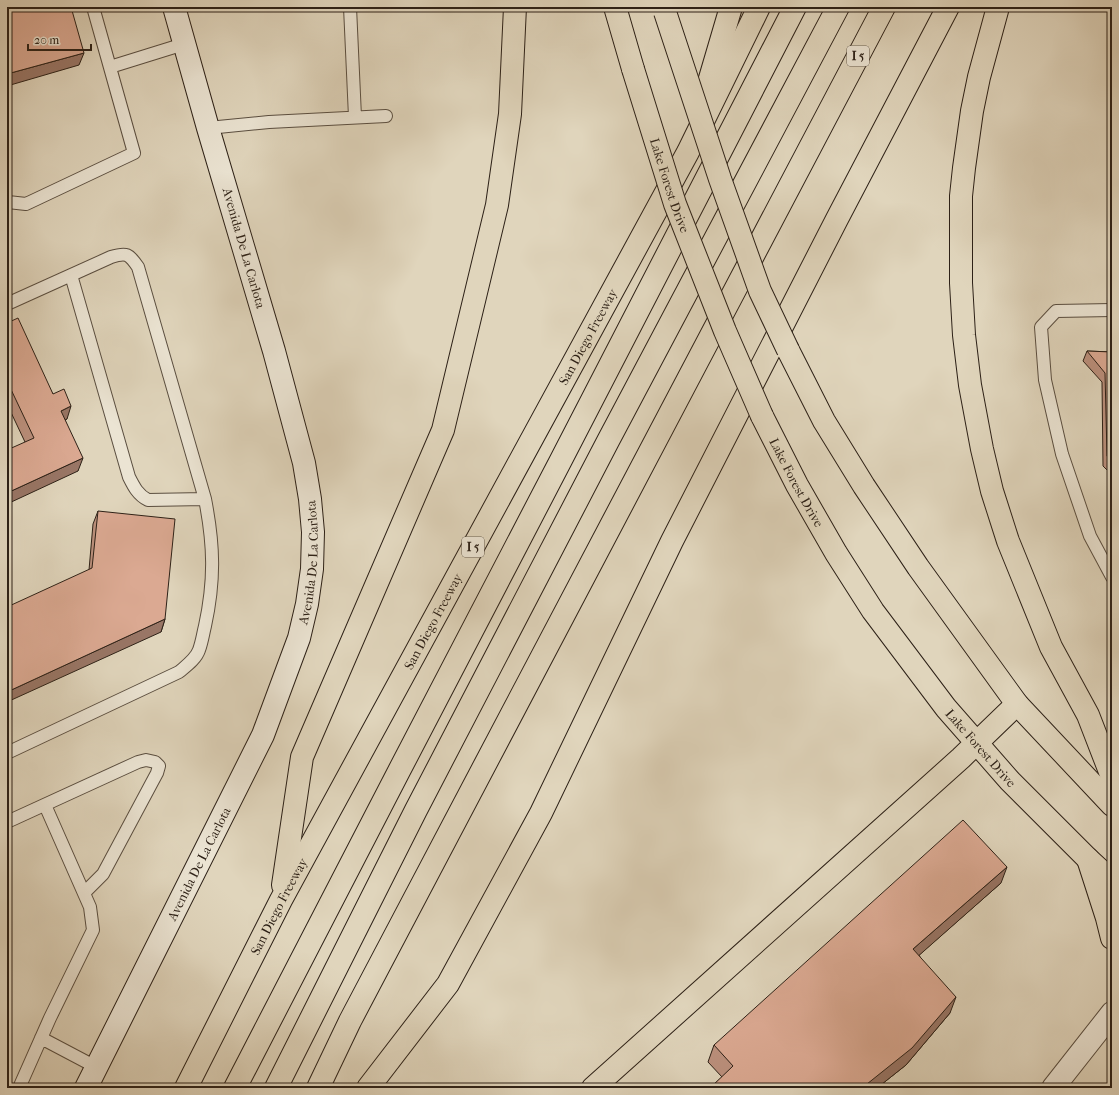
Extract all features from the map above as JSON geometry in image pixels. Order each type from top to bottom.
[{"type":"main road","name":"Avenida De La Carlota","points":[[86,1088],[263,735],[299,638],[307,604],[312,569],[313,532],[310,499],[304,463],[274,351],[174,7]]},
{"type":"main road","points":[[281,900],[302,757],[443,430],[497,205],[510,114],[515,7]]},
{"type":"main road","name":"Lake Forest Drive","points":[[615,7],[675,204],[725,331],[762,416],[797,485],[836,553],[873,611],[946,708],[1010,781],[1112,881]]},
{"type":"main road","points":[[688,152],[731,7]]},
{"type":"main road","name":"San Diego Freeway","points":[[186,1088],[281,900],[688,152],[759,7]]},
{"type":"main road","points":[[235,1088],[795,7]]},
{"type":"main road","points":[[276,1088],[416,810],[600,455],[838,7]]},
{"type":"main road","name":"I 5","points":[[318,1088],[350,1021],[884,7]]},
{"type":"main road","points":[[368,1088],[448,984],[537,819],[672,541],[837,218],[948,7]]},
{"type":"main road","points":[[998,7],[979,77],[972,111],[961,196],[961,283],[964,334],[970,385],[992,491],[1008,541],[1051,647],[1088,715],[1112,777]]},
{"type":"main road","points":[[664,10],[720,179],[760,291],[824,421],[864,486],[918,567],[1018,704],[1112,805]]},
{"type":"main road","points":[[593,1088],[977,743],[1018,704]]},
{"type":"main road","points":[[1087,858],[1112,938]]},
{"type":"main road","points":[[1053,1088],[1112,1013]]},
{"type":"lane","points":[[7,200],[8,202],[26,204],[134,153],[93,7]]},
{"type":"lane","points":[[350,7],[355,117]]},
{"type":"lane","points":[[110,67],[184,44]]},
{"type":"lane","points":[[208,128],[269,122],[386,116]]},
{"type":"lane","points":[[7,304],[121,253],[131,256],[138,267],[204,499],[210,525],[213,557],[211,595],[206,624],[199,651],[188,665],[179,672],[7,752]]},
{"type":"lane","points":[[71,275],[129,477],[133,486],[142,497],[148,500],[204,499]]},
{"type":"lane","points":[[1112,310],[1056,312],[1041,327],[1045,380],[1062,454],[1090,536],[1112,577]]},
{"type":"lane","points":[[7,822],[138,762],[146,760],[155,762],[159,766],[157,774],[104,874],[84,893]]},
{"type":"lane","points":[[19,1088],[41,1038],[94,930],[90,907],[45,805]]},
{"type":"lane","points":[[41,1038],[96,1067]]},
{"type":"building","points":[[7,7],[71,7],[84,53],[7,74]]},
{"type":"building","points":[[18,318],[53,394],[64,389],[71,406],[61,411],[83,458],[7,493],[7,450],[34,438],[7,381],[7,323]]},
{"type":"building","points":[[1087,351],[1112,352],[1112,462],[1107,456],[1105,373]]},
{"type":"building","points":[[98,511],[175,519],[165,619],[7,692],[7,607],[92,568]]},
{"type":"building","points":[[963,820],[1007,867],[913,949],[956,997],[912,1048],[862,1088],[710,1088],[733,1066],[714,1045]]}]
